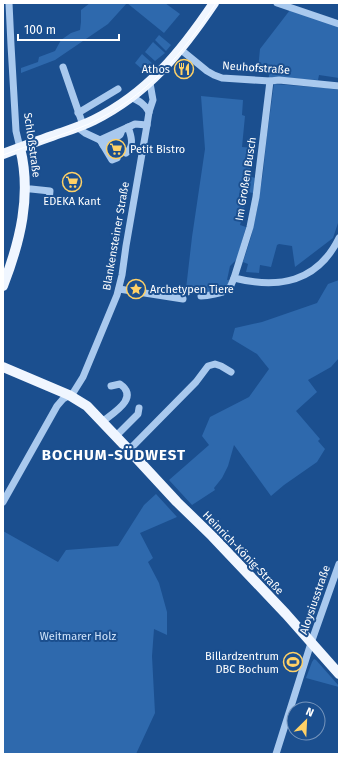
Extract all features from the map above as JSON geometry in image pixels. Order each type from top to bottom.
[{"type":"main road","points":[[3,154],[80,126],[114,110],[150,83],[166,66],[214,3]]},
{"type":"main road","name":"Schloßstraße","points":[[3,286],[20,236],[24,209],[25,190],[20,148]]},
{"type":"main road","name":"Heinrich-König-Straße","points":[[3,367],[69,395],[87,406],[177,502],[211,535],[286,614],[339,674]]},
{"type":"street","name":"Schloßstraße","points":[[9,3],[16,136],[20,148]]},
{"type":"street","points":[[277,3],[339,24]]},
{"type":"street","name":"Neuhofstraße","points":[[180,49],[207,71],[222,78],[270,81],[278,80],[339,86]]},
{"type":"street","points":[[63,67],[78,113],[80,126],[85,133],[99,141],[115,159]]},
{"type":"street","name":"Im Großen Busch","points":[[201,296],[208,296],[228,290],[234,278],[248,235],[256,197],[270,81]]},
{"type":"street","name":"Blankensteiner Straße","points":[[3,502],[57,406],[63,399],[73,393],[87,369],[119,289],[149,112],[153,100],[150,83]]},
{"type":"street","points":[[78,113],[118,89]]},
{"type":"street","points":[[132,97],[144,104],[149,112]]},
{"type":"street","points":[[99,141],[117,128],[125,128],[135,124],[147,125]]},
{"type":"street","points":[[125,128],[132,136],[132,145],[126,153]]},
{"type":"street","points":[[25,190],[50,190],[48,201]]},
{"type":"street","points":[[234,278],[262,283],[279,283],[296,279],[311,271],[323,261],[330,254],[339,238]]},
{"type":"street","points":[[119,289],[183,299]]},
{"type":"street","points":[[129,450],[196,382],[208,366],[215,364],[231,372]]},
{"type":"street","points":[[102,422],[124,404],[127,398],[123,386],[120,384],[111,386]]},
{"type":"street","points":[[116,436],[138,414],[139,408]]},
{"type":"street","name":"Aloysiusstraße","points":[[276,754],[311,643],[339,564]]},
{"type":"green space","points":[[90,3],[127,3],[108,24],[55,60],[21,73],[21,68],[38,62],[39,57],[55,51],[61,40],[71,33],[80,30],[81,10]]},
{"type":"green space","points":[[127,3],[165,3],[180,14],[164,33]]},
{"type":"green space","points":[[290,10],[339,26],[339,78],[319,75],[318,80],[269,77],[269,71],[258,70],[260,49]]},
{"type":"green space","points":[[159,35],[171,45],[166,51],[155,40]]},
{"type":"green space","points":[[153,42],[165,53],[155,61],[145,52]]},
{"type":"green space","points":[[142,54],[153,64],[144,71],[135,63]]},
{"type":"green space","points":[[274,84],[339,90],[339,220],[333,238],[295,267],[292,246],[279,244],[277,245],[271,267],[260,265],[259,273],[246,272],[248,264],[243,262],[251,237],[257,210]]},
{"type":"green space","points":[[201,96],[243,100],[242,115],[245,116],[242,147],[254,148],[249,176],[255,178],[253,193],[248,192],[240,225],[246,227],[237,259],[230,266],[227,280],[229,280],[228,285],[222,289],[199,295],[186,289],[205,149]]},
{"type":"green space","points":[[339,280],[339,358],[331,367],[308,380],[317,392],[296,411],[320,439],[318,441],[325,449],[317,462],[271,496],[234,445],[228,466],[222,478],[214,488],[215,490],[192,505],[169,480],[209,445],[202,436],[210,417],[249,397],[269,369],[257,354],[232,339],[235,328],[262,322],[317,303],[328,284]]},
{"type":"green space","name":"Weitmarer Holz","points":[[156,494],[177,517],[140,533],[153,558],[148,562],[159,583],[167,612],[167,635],[154,629],[152,656],[155,713],[136,754],[3,754],[3,531],[58,562],[66,550],[118,546],[144,505]]},
{"type":"green space","points":[[314,659],[316,660],[339,687],[306,678]]},
{"type":"tram line","points":[[3,155],[89,124],[128,101],[145,88],[176,57],[216,3]]},
{"type":"place","name":"Athos","points":[[184,69]]},
{"type":"place","name":"Petit Bistro","points":[[116,149]]},
{"type":"place","name":"EDEKA Kant","points":[[72,182]]},
{"type":"place","name":"Archetypen Tiere","points":[[136,289]]},
{"type":"place","name":"Billardzentrum DBC Bochum","points":[[293,662]]},
{"type":"district","name":"BOCHUM-SÜDWEST","points":[[114,455]]}]
